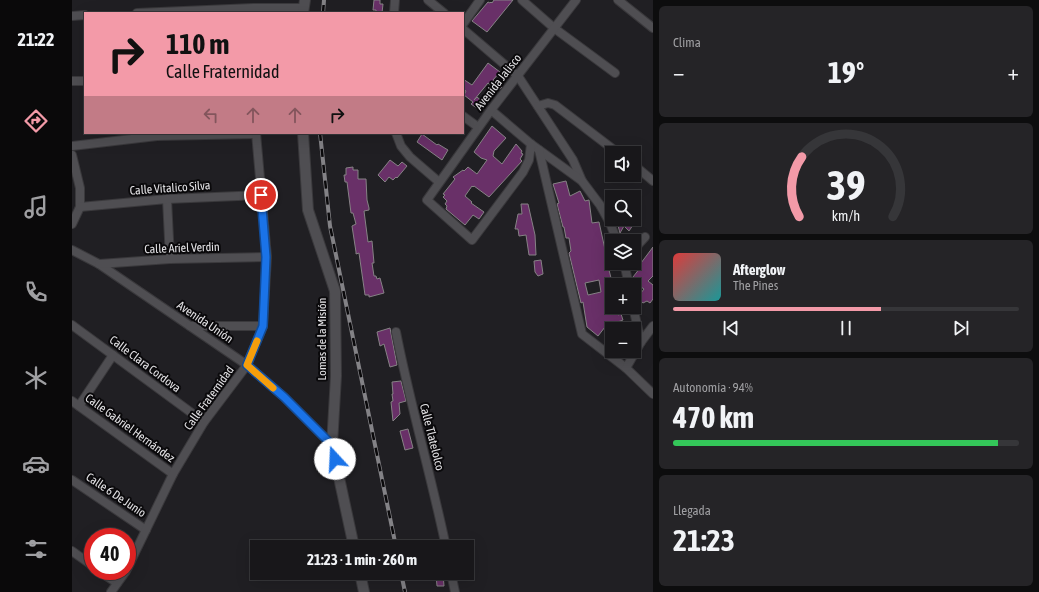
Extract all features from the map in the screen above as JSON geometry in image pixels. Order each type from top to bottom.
[{"type":"street","points":[[394,12],[395,0]]},
{"type":"street","points":[[428,0],[443,12]]},
{"type":"street","points":[[464,23],[480,0]]},
{"type":"street","points":[[522,0],[554,28],[615,72]]},
{"type":"street","name":"Avenida Jalisco","points":[[531,144],[529,160],[523,172],[472,240],[427,200],[491,110],[576,0]]},
{"type":"street","points":[[618,0],[653,28]]},
{"type":"street","points":[[195,12],[253,11],[304,7]]},
{"type":"street","points":[[72,16],[84,15]]},
{"type":"street","points":[[464,29],[518,76],[573,160],[582,181],[600,205],[614,234]]},
{"type":"street","points":[[72,81],[84,81]]},
{"type":"street","points":[[538,106],[548,103],[555,105],[609,146]]},
{"type":"street","points":[[491,110],[531,144],[582,181]]},
{"type":"street","points":[[464,117],[478,128]]},
{"type":"street","points":[[72,146],[156,134],[256,134]]},
{"type":"street","name":"Calle Fraternidad","points":[[136,550],[173,474],[204,422],[247,365],[263,326],[266,257],[256,134]]},
{"type":"street","name":"Lomas de la Misión","points":[[303,134],[308,210],[335,291],[336,376],[332,445],[352,540]]},
{"type":"street","points":[[396,134],[401,146],[410,157],[439,182]]},
{"type":"street","points":[[539,150],[582,334],[626,368],[653,394]]},
{"type":"street","points":[[72,155],[80,188],[80,207],[72,224]]},
{"type":"street","points":[[641,171],[653,180]]},
{"type":"street","name":"Calle Vitalico Silva","points":[[80,207],[166,199],[261,195]]},
{"type":"street","points":[[166,199],[170,259]]},
{"type":"street","points":[[641,241],[645,237]]},
{"type":"street","name":"Avenida Unión","points":[[72,250],[99,264],[247,365],[284,397],[332,445]]},
{"type":"street","name":"Calle Ariel Verdin","points":[[99,264],[170,259],[266,257]]},
{"type":"street","name":"Calle Clara Cordova","points":[[72,324],[204,422]]},
{"type":"street","points":[[190,326],[263,326]]},
{"type":"street","points":[[641,342],[653,326]]},
{"type":"street","name":"Calle Tlatelolco","points":[[396,332],[405,381],[444,540]]},
{"type":"street","points":[[75,404],[113,355]]},
{"type":"street","points":[[626,368],[632,358]]},
{"type":"street","name":"Calle Gabriel Hernández","points":[[75,404],[173,474]]},
{"type":"street","name":"Calle 6 De Junio","points":[[72,480],[146,530]]},
{"type":"street","points":[[72,552],[84,560]]},
{"type":"street","points":[[112,580],[117,583]]},
{"type":"street","name":"Calle Fraternidad","points":[[111,592],[119,580]]},
{"type":"street","points":[[361,580],[364,592]]},
{"type":"street","points":[[452,580],[455,592]]},
{"type":"building","points":[[374,0],[380,0],[380,4],[383,4],[382,12],[376,12],[376,10],[373,10]]},
{"type":"building","points":[[494,0],[513,0],[487,32],[472,21],[488,2],[492,3]]},
{"type":"building","points":[[488,63],[500,72],[493,80],[502,87],[499,90],[488,83],[474,100],[477,97],[483,102],[478,109],[471,104],[473,102],[464,95],[466,91],[464,90],[464,80],[472,85]]},
{"type":"building","points":[[492,126],[506,138],[494,151],[493,156],[502,164],[516,144],[522,151],[521,153],[523,154],[520,159],[522,161],[489,197],[472,186],[465,196],[472,202],[471,203],[484,212],[479,219],[473,215],[465,225],[446,209],[447,206],[445,204],[447,201],[443,197],[445,195],[443,194],[455,179],[453,177],[468,167],[477,174],[487,160],[481,158],[474,152]]},
{"type":"building","points":[[422,134],[437,145],[438,144],[448,150],[442,160],[417,142]]},
{"type":"building","points":[[390,160],[398,166],[402,162],[407,166],[397,178],[396,177],[393,180],[389,177],[385,182],[378,175]]},
{"type":"building","points":[[353,167],[353,170],[358,170],[358,179],[366,179],[369,210],[364,211],[368,242],[372,241],[374,263],[372,263],[374,276],[376,276],[377,279],[380,278],[384,293],[369,297],[369,295],[365,295],[359,253],[356,254],[352,226],[356,224],[353,213],[351,213],[347,182],[345,182],[344,175],[346,175],[346,168]]},
{"type":"building","points":[[566,181],[570,196],[580,191],[585,201],[589,200],[592,223],[599,222],[605,249],[605,270],[609,270],[611,278],[605,278],[605,314],[621,314],[623,320],[618,322],[605,322],[605,327],[598,336],[587,327],[583,302],[581,303],[569,253],[571,251],[569,238],[566,238],[557,204],[559,203],[553,184]],"holes":[[[599,280],[601,292],[588,295],[585,283]]]},
{"type":"building","points":[[521,204],[528,204],[535,235],[536,255],[529,255],[526,235],[519,236],[518,229],[515,229],[518,214],[522,214]]},
{"type":"building","points":[[618,226],[624,226],[620,233]]},
{"type":"building","points":[[624,226],[632,226],[629,231]]},
{"type":"building","points":[[653,247],[653,276],[648,281],[653,285],[653,299],[650,303],[647,301],[643,303],[641,301],[641,293],[644,289],[641,287],[641,278],[633,277],[638,270],[641,270],[641,263]]},
{"type":"building","points":[[541,260],[543,274],[538,276],[535,272],[534,261]]},
{"type":"building","points":[[390,328],[397,365],[390,367],[384,344],[380,346],[377,332]]},
{"type":"building","points":[[401,381],[406,401],[399,403],[400,414],[393,421],[391,402],[393,401],[392,382]]},
{"type":"building","points":[[408,429],[413,448],[405,450],[400,431]]},
{"type":"building","points":[[436,580],[444,580],[444,586],[437,586]]},
{"type":"railway","points":[[323,12],[324,0]]},
{"type":"railway","points":[[320,134],[330,226],[395,540]]},
{"type":"railway","points":[[402,580],[405,592]]},
{"type":"slow traffic","points":[[257,341],[247,365],[273,388]]},
{"type":"route","points":[[261,195],[266,257],[263,326],[247,365],[284,397],[332,445],[335,459]]}]
